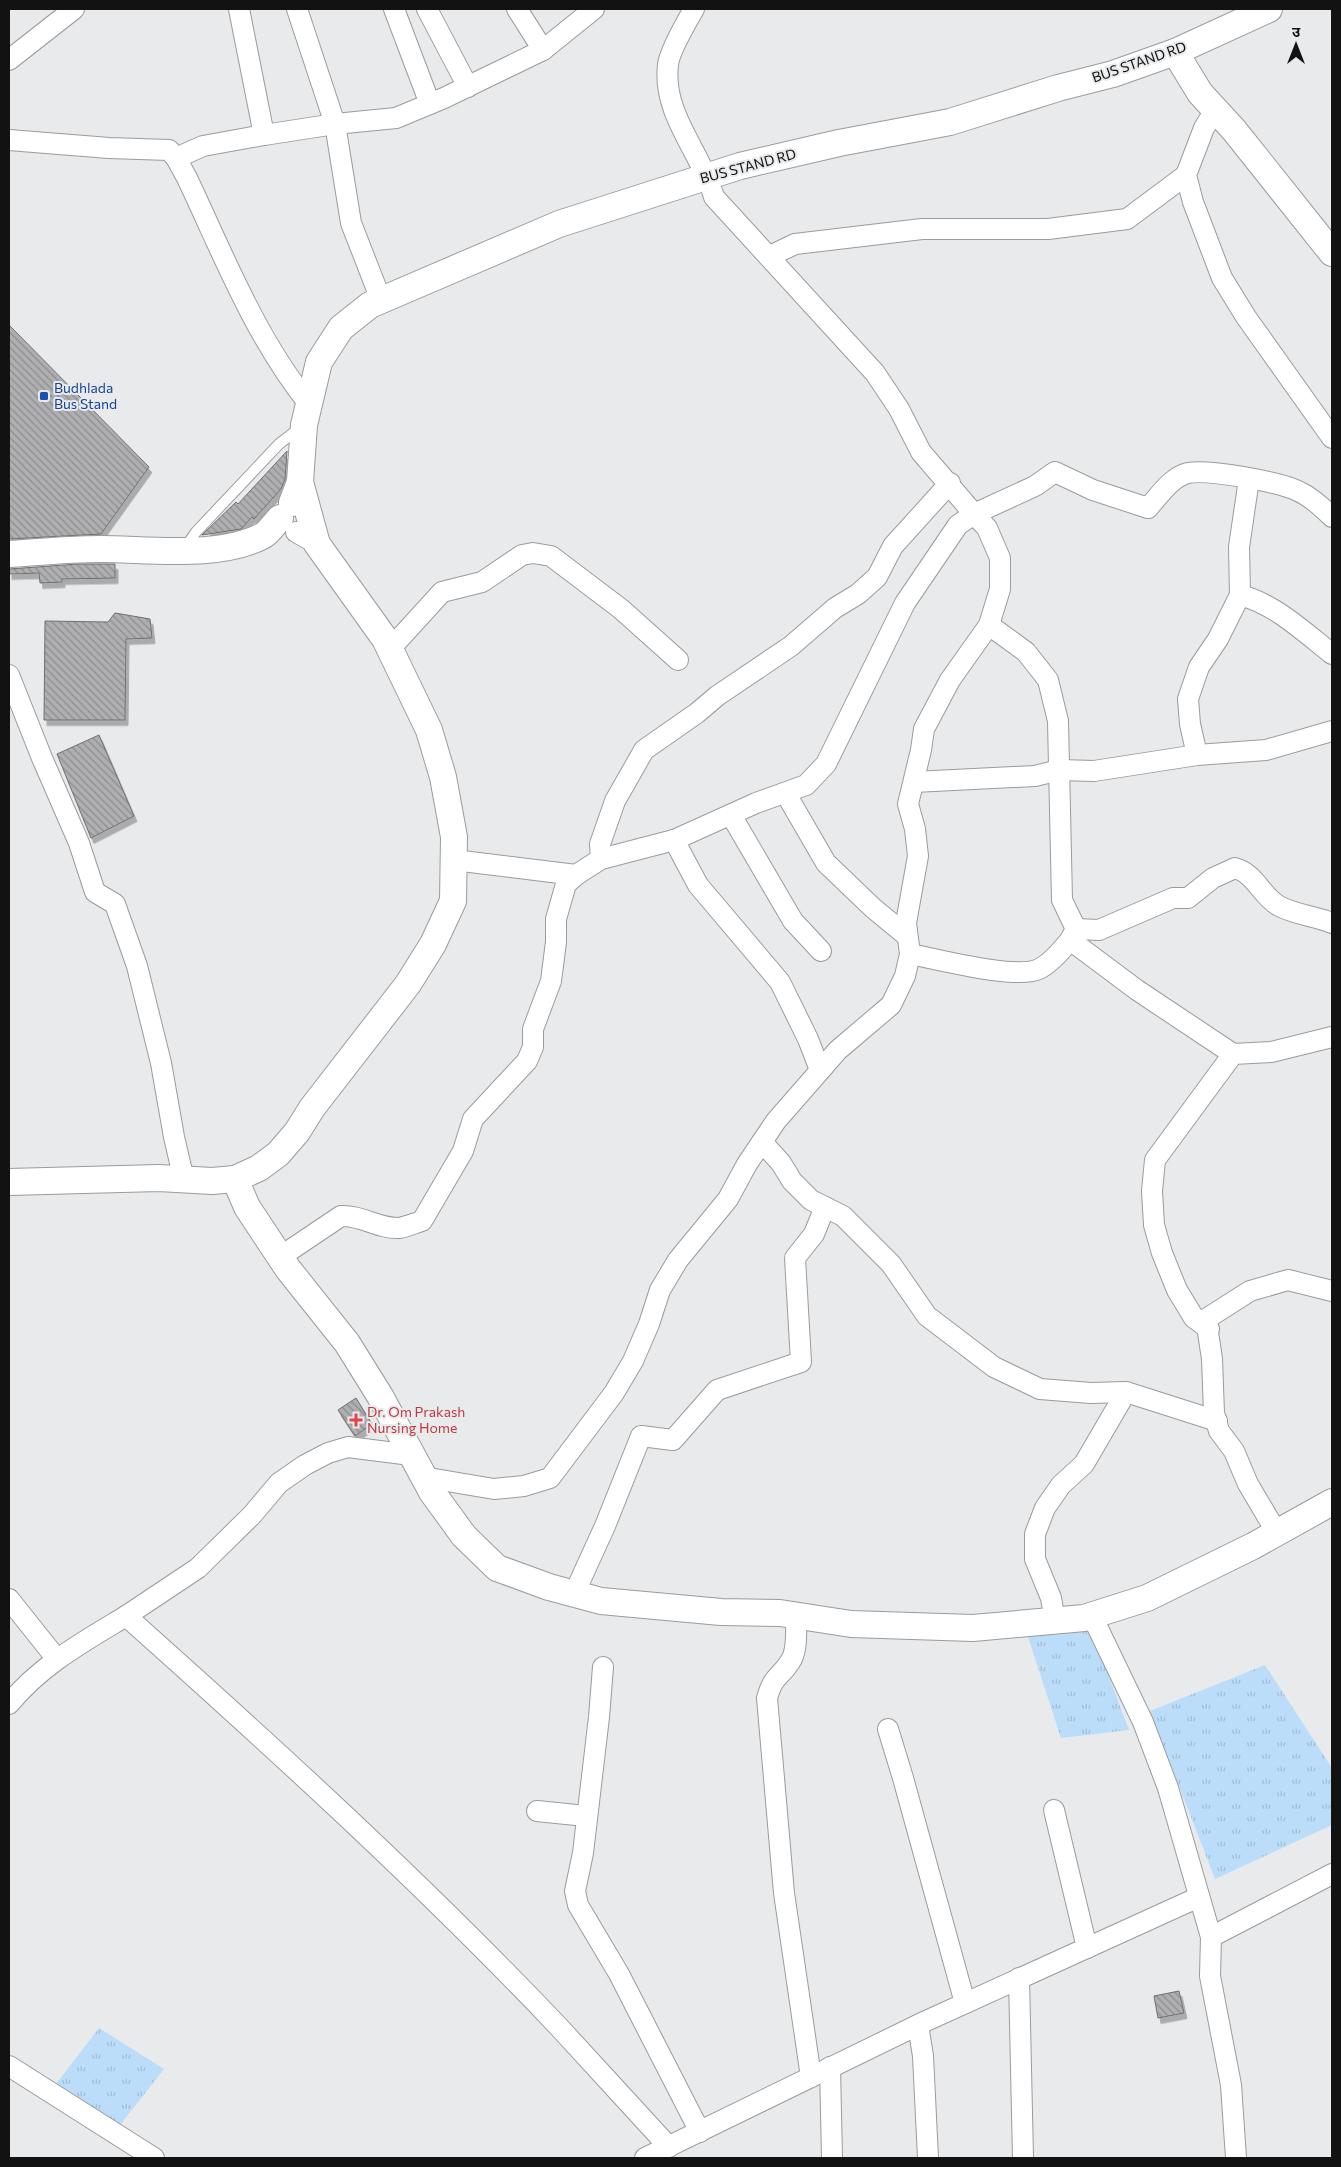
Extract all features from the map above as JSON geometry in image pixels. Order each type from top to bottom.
[{"type":"street","points":[[9,60],[74,9]]},
{"type":"street","points":[[239,9],[264,135]]},
{"type":"street","points":[[297,9],[335,124],[352,223],[381,300]]},
{"type":"street","points":[[394,9],[430,104]]},
{"type":"street","points":[[427,9],[468,87]]},
{"type":"street","points":[[517,9],[543,50]]},
{"type":"street","points":[[176,158],[203,146],[335,124],[396,118],[468,87],[543,50],[594,9]]},
{"type":"street","points":[[9,1704],[22,1688],[56,1658],[126,1616],[198,1568],[252,1515],[279,1483],[305,1465],[328,1453],[348,1447],[494,1489],[524,1486],[550,1478],[614,1393],[633,1361],[650,1324],[660,1290],[678,1260],[728,1199],[776,1121],[838,1050],[891,1005],[905,976],[909,945],[906,923],[918,856],[915,829],[908,804],[924,729],[937,702],[989,625],[1000,589],[1000,558],[987,528],[950,483],[921,452],[899,409],[875,373],[714,197],[708,176],[676,119],[669,86],[668,63],[694,9]]},
{"type":"street","name":"BUS STAND RD","points":[[293,520],[306,414],[319,362],[341,328],[370,305],[559,224],[740,166],[839,143],[950,122],[1058,88],[1113,74],[1175,52],[1269,9]]},
{"type":"street","points":[[1175,52],[1200,93],[1332,254]]},
{"type":"street","points":[[1215,110],[1204,128],[1186,175],[1187,186],[1222,278],[1246,317],[1332,438]]},
{"type":"street","points":[[9,140],[109,148],[169,150],[176,158],[262,334],[289,379],[306,414]]},
{"type":"street","points":[[770,256],[795,244],[912,230],[1048,229],[1126,219],[1186,175]]},
{"type":"street","points":[[280,1257],[341,1216],[351,1216],[399,1228],[422,1221],[463,1151],[472,1119],[527,1061],[533,1047],[534,1029],[551,981],[560,899],[566,884],[576,874],[601,859],[674,840],[756,803],[806,786],[826,764],[904,603],[958,525],[974,514],[1035,486],[1055,472],[1093,490],[1148,508],[1169,484],[1188,474],[1210,474],[1249,479],[1298,491],[1319,504],[1332,516]]},
{"type":"street","points":[[1197,755],[1190,724],[1188,699],[1198,668],[1218,640],[1240,595],[1239,547],[1249,479]]},
{"type":"street","points":[[601,859],[600,844],[615,801],[644,750],[690,718],[717,696],[783,652],[835,608],[858,594],[877,577],[893,546],[950,483]]},
{"type":"street","points":[[9,554],[73,549],[183,550],[234,545],[293,520],[356,595],[390,649],[429,730],[443,777],[453,828],[454,860],[453,901],[432,944],[408,984],[312,1108],[297,1132],[278,1154],[259,1168],[235,1179],[184,1180],[159,1178],[9,1182]]},
{"type":"street","points":[[390,649],[442,592],[482,582],[522,555],[533,552],[552,556],[621,609],[678,660]]},
{"type":"street","points":[[1240,595],[1256,599],[1281,614],[1332,654]]},
{"type":"street","points":[[989,625],[1026,652],[1048,680],[1058,721],[1062,900],[1073,935],[1167,1011],[1233,1054],[1271,1052],[1332,1037]]},
{"type":"street","points":[[9,675],[79,843],[94,892],[115,904],[137,966],[161,1063],[174,1137],[184,1180]]},
{"type":"street","points":[[914,782],[1035,776],[1059,770],[1094,770],[1197,755],[1266,750],[1332,730]]},
{"type":"street","points":[[786,794],[826,863],[909,945],[975,966],[1027,973],[1040,968],[1073,935],[1100,930],[1173,898],[1188,898],[1213,878],[1235,868],[1244,870],[1251,876],[1278,905],[1332,923]]},
{"type":"street","points":[[730,815],[793,921],[821,951]]},
{"type":"street","points":[[674,840],[698,885],[780,982],[808,1039],[820,1070]]},
{"type":"street","points":[[454,860],[576,874]]},
{"type":"street","points":[[1209,1330],[1194,1318],[1177,1290],[1154,1226],[1152,1191],[1155,1160],[1233,1054]]},
{"type":"street","points":[[762,1142],[781,1164],[792,1181],[811,1200],[843,1216],[891,1264],[927,1316],[994,1367],[1040,1389],[1091,1393],[1126,1392],[1217,1421]]},
{"type":"street","points":[[235,1179],[247,1207],[280,1257],[347,1343],[380,1396],[417,1466],[464,1536],[497,1568],[549,1587],[601,1601],[661,1607],[780,1613],[851,1624],[973,1628],[1055,1621],[1092,1616],[1147,1598],[1278,1533],[1332,1502]]},
{"type":"street","points":[[574,1594],[605,1526],[641,1436],[673,1440],[717,1390],[801,1362],[795,1258],[814,1234],[825,1207]]},
{"type":"street","points":[[1278,1533],[1248,1484],[1242,1466],[1220,1431],[1214,1413],[1209,1330],[1206,1319],[1250,1291],[1288,1280],[1332,1291]]},
{"type":"street","points":[[1055,1621],[1051,1598],[1035,1559],[1035,1534],[1045,1508],[1061,1484],[1084,1464],[1126,1392]]},
{"type":"street","points":[[9,1599],[56,1658]]},
{"type":"street","points":[[126,1616],[244,1721],[452,1920],[557,2026],[668,2147]]},
{"type":"street","points":[[796,1616],[792,1662],[772,1681],[767,1698],[784,1893],[810,2077]]},
{"type":"street","points":[[1092,1616],[1143,1722],[1171,1796],[1211,1937],[1210,1976],[1231,2085],[1236,2158]]},
{"type":"street","points":[[603,1667],[583,1853],[575,1891],[578,1905],[619,1974],[700,2132]]},
{"type":"street","points":[[888,1729],[904,1778],[965,2003]]},
{"type":"street","points":[[1054,1810],[1086,1948]]},
{"type":"street","points":[[537,1811],[586,1816]]},
{"type":"street","points":[[1211,1937],[1332,1874]]},
{"type":"street","points":[[645,2158],[918,2025],[1199,1897]]},
{"type":"street","points":[[1020,1978],[1023,2158]]},
{"type":"street","points":[[918,2025],[923,2056],[928,2158]]},
{"type":"street","points":[[9,2066],[154,2158]]},
{"type":"street","points":[[830,2068],[832,2158]]},
{"type":"lane","points":[[183,550],[196,532],[306,414]]},
{"type":"green space","points":[[1084,1624],[1106,1669],[1129,1730],[1061,1738],[1026,1631]]},
{"type":"green space","points":[[1265,1665],[1332,1768],[1332,1825],[1215,1879],[1150,1711]]},
{"type":"green space","points":[[99,2028],[164,2069],[113,2134],[46,2097]]},
{"type":"building","name":"Budhlada Bus Stand","points":[[9,325],[149,467],[101,534],[9,539]]},
{"type":"building","points":[[287,451],[285,479],[281,489],[254,519],[252,517],[241,529],[202,535],[236,502],[238,504]]},
{"type":"building","points":[[78,564],[115,564],[115,578],[62,579],[62,582],[40,583],[39,573],[9,574],[9,569]]},
{"type":"building","points":[[115,613],[150,619],[152,638],[126,639],[125,720],[44,720],[45,621],[108,622]]},
{"type":"building","points":[[99,735],[134,816],[91,838],[57,754]]},
{"type":"building","points":[[356,1398],[372,1424],[355,1436],[338,1410]]},
{"type":"building","points":[[1179,1991],[1184,2013],[1158,2018],[1154,1996]]},
{"type":"place","name":"Budhlada Bus Stand","points":[[44,396]]},
{"type":"place","name":"Dr. Om Prakash Nursing Home","points":[[356,1420]]}]
